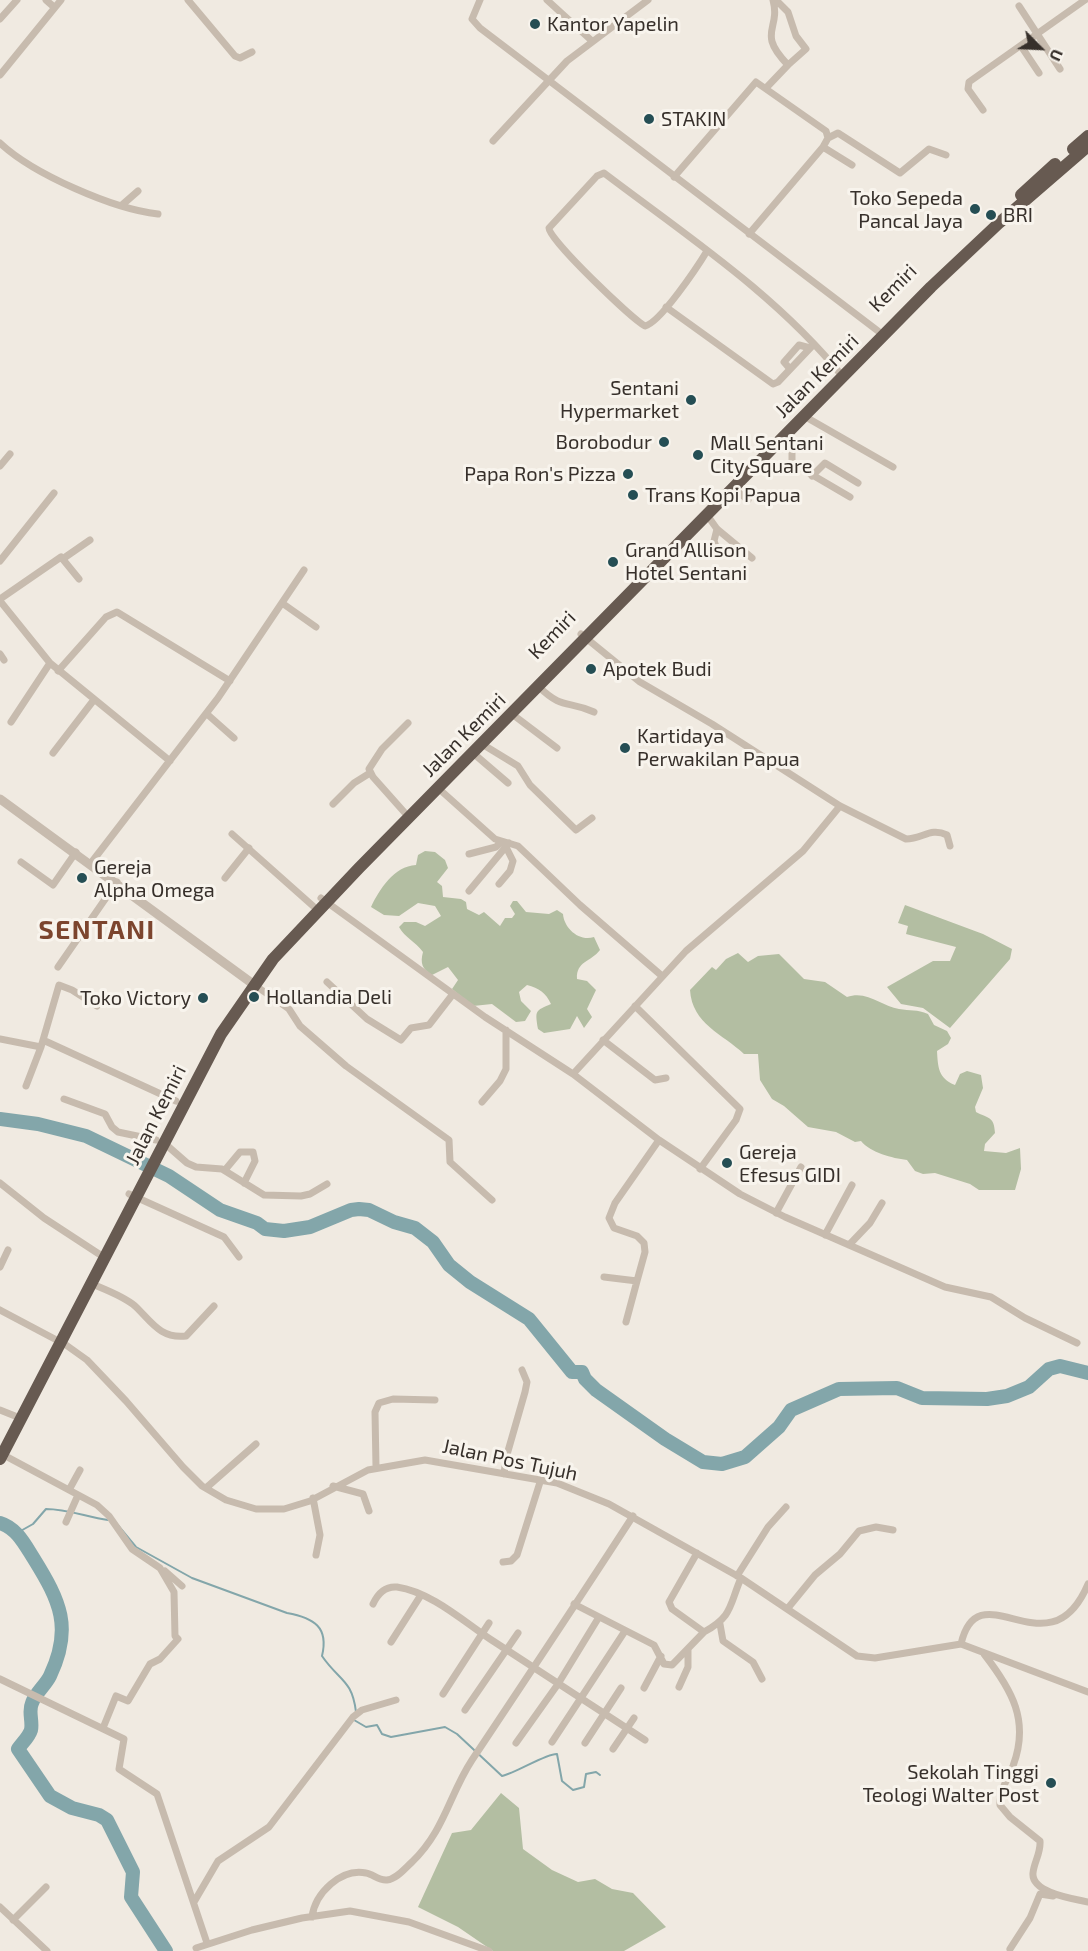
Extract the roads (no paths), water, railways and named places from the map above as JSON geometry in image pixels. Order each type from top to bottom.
[{"type":"highway","name":"Kemiri","points":[[481,742],[841,374],[878,331],[976,234],[1088,136]]},
{"type":"highway","name":"Jalan Kemiri","points":[[159,1143],[176,1101],[216,1026],[250,982],[320,902],[405,813],[539,687],[583,636],[707,515],[804,416],[841,374],[969,251],[1088,146]]},
{"type":"highway","name":"Jalan Kemiri","points":[[320,902],[438,788],[481,742]]},
{"type":"highway","name":"Jalan Kemiri","points":[[1,1455],[99,1254],[250,982]]},
{"type":"highway","name":"Jalan Kemiri","points":[[0,1441],[92,1284],[135,1190]]},
{"type":"street","points":[[0,19],[17,0]]},
{"type":"street","points":[[46,0],[54,7]]},
{"type":"street","points":[[0,75],[60,0]]},
{"type":"street","points":[[188,0],[235,56],[240,58],[252,52]]},
{"type":"street","points":[[480,0],[472,15],[473,22],[878,331]]},
{"type":"street","points":[[547,0],[592,41]]},
{"type":"street","points":[[493,141],[548,80],[592,41],[648,0]]},
{"type":"street","points":[[774,0],[769,36],[778,54],[788,65]]},
{"type":"street","points":[[765,88],[806,49],[796,36],[788,12],[774,0]]},
{"type":"street","points":[[982,110],[967,86],[1085,0]]},
{"type":"street","points":[[1019,6],[1060,69]]},
{"type":"street","points":[[1021,46],[1039,73]]},
{"type":"street","points":[[674,177],[756,82],[826,131],[828,138]]},
{"type":"street","points":[[749,234],[823,147],[828,138],[838,133],[900,173],[928,149],[946,155]]},
{"type":"street","points":[[0,143],[49,178],[122,205],[158,214]]},
{"type":"street","points":[[823,147],[852,165]]},
{"type":"street","points":[[707,251],[651,325],[642,325],[549,232],[552,224],[597,176],[604,173],[750,283],[841,374]]},
{"type":"street","points":[[122,205],[138,191]]},
{"type":"street","points":[[666,307],[767,381],[778,382],[812,346]]},
{"type":"street","points":[[804,416],[894,467]]},
{"type":"street","points":[[786,434],[792,443],[792,463],[850,497]]},
{"type":"street","points":[[0,466],[10,454]]},
{"type":"street","points":[[812,476],[825,463],[858,483]]},
{"type":"street","points":[[733,488],[748,500]]},
{"type":"street","points":[[0,561],[54,493]]},
{"type":"street","points":[[707,515],[717,529],[752,558]]},
{"type":"street","points":[[717,529],[714,541],[718,552]]},
{"type":"street","points":[[90,540],[64,558],[61,557],[0,600],[58,671],[170,761]]},
{"type":"street","points":[[64,558],[79,579]]},
{"type":"street","points":[[92,863],[207,714],[304,570]]},
{"type":"street","points":[[282,603],[316,627]]},
{"type":"street","points":[[58,671],[106,617],[117,612],[230,681]]},
{"type":"street","points":[[583,636],[632,677],[840,806],[906,839],[933,831],[940,832],[947,835],[950,846]]},
{"type":"street","points":[[10,722],[50,663]]},
{"type":"street","points":[[539,687],[560,705],[584,707],[594,712]]},
{"type":"street","points":[[53,753],[93,701]]},
{"type":"street","points":[[207,714],[234,738]]},
{"type":"street","points":[[512,714],[557,748]]},
{"type":"street","points":[[333,804],[354,783],[370,773],[372,760],[408,723]]},
{"type":"street","points":[[481,742],[508,783]]},
{"type":"street","points":[[481,742],[518,766],[530,785],[576,830],[592,818]]},
{"type":"street","points":[[370,773],[405,813]]},
{"type":"street","points":[[438,788],[506,844],[513,861],[510,871],[498,884]]},
{"type":"street","points":[[0,799],[92,863],[289,1009],[300,1026],[346,1066],[449,1140],[450,1162],[492,1200]]},
{"type":"street","points":[[573,1074],[662,976],[711,927],[803,851],[840,806]]},
{"type":"street","points":[[232,834],[320,902],[573,1074],[659,1140],[700,1168],[776,1212],[825,1235],[945,1287],[991,1298],[1019,1315],[1077,1343]]},
{"type":"street","points":[[469,854],[506,844],[519,846],[580,905],[662,976]]},
{"type":"street","points":[[469,891],[506,844]]},
{"type":"street","points":[[225,878],[249,849]]},
{"type":"street","points":[[21,862],[53,885],[76,852]]},
{"type":"street","points":[[58,967],[117,882]]},
{"type":"street","points":[[327,982],[367,1019],[401,1040],[411,1028],[429,1025],[453,994]]},
{"type":"street","points":[[26,1086],[42,1044],[59,985],[72,990],[97,1006]]},
{"type":"street","points":[[635,1006],[740,1109],[740,1115],[700,1168]]},
{"type":"street","points":[[482,1102],[500,1082],[506,1068],[506,1030]]},
{"type":"street","points":[[0,1039],[42,1044],[176,1101]]},
{"type":"street","points":[[603,1040],[655,1080],[666,1078]]},
{"type":"street","points":[[64,1099],[105,1114],[112,1127],[118,1132],[159,1143],[196,1167],[225,1170],[264,1195],[310,1194],[327,1184]]},
{"type":"street","points":[[626,1323],[645,1252],[644,1243],[637,1236],[614,1227],[609,1218],[615,1203],[659,1140]]},
{"type":"street","points":[[225,1170],[240,1152],[253,1152],[255,1161],[244,1183]]},
{"type":"street","points":[[776,1212],[801,1167]]},
{"type":"street","points":[[0,1183],[44,1218],[99,1254]]},
{"type":"street","points":[[825,1235],[852,1185]]},
{"type":"street","points":[[135,1190],[224,1237],[239,1257]]},
{"type":"street","points":[[849,1245],[870,1223],[882,1203]]},
{"type":"street","points":[[0,1267],[8,1250]]},
{"type":"street","points":[[604,1277],[637,1281]]},
{"type":"street","points":[[92,1284],[134,1305],[149,1322],[168,1335],[186,1336],[214,1306]]},
{"type":"street","name":"Jalan Pos Tujuh","points":[[0,1310],[58,1341],[99,1371],[183,1467],[206,1488],[239,1505],[266,1510],[296,1506],[376,1467],[437,1461],[541,1479],[583,1491],[633,1516],[788,1608],[846,1651],[864,1658],[961,1644],[1088,1692]]},
{"type":"street","points":[[504,1474],[506,1458],[524,1401],[526,1382],[522,1370]]},
{"type":"street","points":[[376,1467],[375,1412],[379,1403],[393,1400],[435,1400]]},
{"type":"street","points":[[0,1410],[15,1416]]},
{"type":"street","points":[[206,1488],[256,1444]]},
{"type":"street","points":[[1,1455],[78,1495],[109,1516],[136,1554],[160,1568],[182,1586]]},
{"type":"street","points":[[69,1490],[80,1470]]},
{"type":"street","points":[[502,1562],[511,1561],[517,1555],[541,1479]]},
{"type":"street","points":[[333,1486],[363,1494],[369,1511]]},
{"type":"street","points":[[69,1515],[78,1495]]},
{"type":"street","points":[[313,1498],[320,1535],[316,1555]]},
{"type":"street","points":[[574,1604],[654,1645],[664,1664],[672,1665],[704,1632],[720,1624],[734,1601],[739,1577],[768,1527],[786,1507]]},
{"type":"street","points":[[312,1917],[317,1901],[338,1878],[357,1872],[389,1880],[413,1861],[445,1817],[472,1760],[633,1516]]},
{"type":"street","points":[[788,1608],[815,1575],[840,1554],[859,1531],[876,1527],[893,1530]]},
{"type":"street","points":[[697,1553],[669,1602],[672,1609],[704,1632]]},
{"type":"street","points":[[103,1728],[116,1696],[128,1701],[150,1664],[160,1659],[178,1639],[175,1636],[174,1592],[160,1568]]},
{"type":"street","points":[[961,1644],[974,1618],[986,1613],[1023,1622],[1058,1621],[1077,1607],[1088,1584]]},
{"type":"street","points":[[373,1604],[382,1590],[388,1588],[397,1587],[421,1595],[645,1740]]},
{"type":"street","points":[[391,1642],[421,1595]]},
{"type":"street","points":[[516,1743],[558,1684],[599,1617]]},
{"type":"street","points":[[443,1694],[489,1623]]},
{"type":"street","points":[[720,1624],[723,1641],[753,1662],[762,1679]]},
{"type":"street","points":[[552,1742],[625,1630]]},
{"type":"street","points":[[465,1710],[518,1632]]},
{"type":"street","points":[[679,1686],[688,1667],[688,1650]]},
{"type":"street","points":[[982,1652],[1016,1706],[1021,1724],[1018,1749],[1001,1795],[1000,1805],[1010,1817],[1040,1841],[1033,1878],[1055,1895]]},
{"type":"street","points":[[644,1688],[661,1656]]},
{"type":"street","points":[[0,1678],[124,1739],[120,1771],[153,1789],[157,1794],[207,1943]]},
{"type":"street","points":[[585,1743],[621,1688]]},
{"type":"street","points":[[194,1902],[218,1861],[269,1827],[353,1717],[362,1710],[396,1700]]},
{"type":"street","points":[[613,1749],[634,1718]]},
{"type":"street","points":[[13,1920],[46,1887]]},
{"type":"street","points":[[1010,1949],[1030,1918],[1040,1894],[1088,1902]]},
{"type":"street","points":[[0,1908],[47,1951]]},
{"type":"street","points":[[196,1948],[252,1930],[350,1911],[394,1918],[454,1936],[489,1951]]},
{"type":"waterway","points":[[0,1119],[38,1124],[86,1136],[169,1176],[220,1210],[257,1223],[265,1229],[284,1231],[310,1227],[351,1210],[359,1209],[369,1210],[394,1222],[415,1228],[433,1242],[449,1265],[470,1282],[529,1319],[572,1372],[582,1372],[585,1379],[596,1390],[665,1439],[703,1462],[722,1464],[745,1457],[779,1427],[791,1410],[839,1389],[897,1388],[922,1398],[987,1399],[1007,1396],[1029,1387],[1049,1369],[1060,1366],[1088,1373]]},
{"type":"waterway","points":[[17,1533],[33,1524],[46,1509],[62,1510],[108,1520]]},
{"type":"waterway","points":[[0,1523],[6,1525],[20,1538],[43,1574],[57,1602],[62,1629],[57,1659],[50,1676],[31,1706],[31,1730],[18,1749],[50,1796],[72,1808],[99,1815],[107,1820],[133,1872],[131,1897],[166,1951]]},
{"type":"waterway","points":[[116,1523],[136,1547],[192,1578],[312,1621],[321,1631],[324,1646],[322,1656],[348,1686],[356,1712]]},
{"type":"waterway","points":[[354,1720],[366,1727],[377,1725],[382,1734],[391,1737],[445,1727],[457,1734],[502,1776],[557,1754],[562,1781],[573,1790],[584,1787],[586,1774],[596,1772],[600,1775]]},
{"type":"place","name":"Kantor Yapelin","points":[[535,24]]},
{"type":"place","name":"STAKIN","points":[[649,119]]},
{"type":"place","name":"Toko Sepeda Pancal Jaya","points":[[975,209]]},
{"type":"place","name":"BRI","points":[[991,215]]},
{"type":"place","name":"Sentani Hypermarket","points":[[691,400]]},
{"type":"place","name":"Borobodur","points":[[664,442]]},
{"type":"place","name":"Mall Sentani City Square","points":[[698,455]]},
{"type":"place","name":"Papa Ron's Pizza","points":[[628,474]]},
{"type":"place","name":"Trans Kopi Papua","points":[[633,495]]},
{"type":"place","name":"Grand Allison Hotel Sentani","points":[[613,562]]},
{"type":"place","name":"Apotek Budi","points":[[591,669]]},
{"type":"place","name":"Kartidaya Perwakilan Papua","points":[[625,748]]},
{"type":"place","name":"Gereja Alpha Omega","points":[[82,878]]},
{"type":"place","name":"Hollandia Deli","points":[[254,997]]},
{"type":"place","name":"Toko Victory","points":[[203,998]]},
{"type":"place","name":"Gereja Efesus GIDI","points":[[727,1163]]},
{"type":"place","name":"Sekolah Tinggi Teologi Walter Post","points":[[1051,1783]]},
{"type":"district","name":"SENTANI","points":[[97,930]]}]
